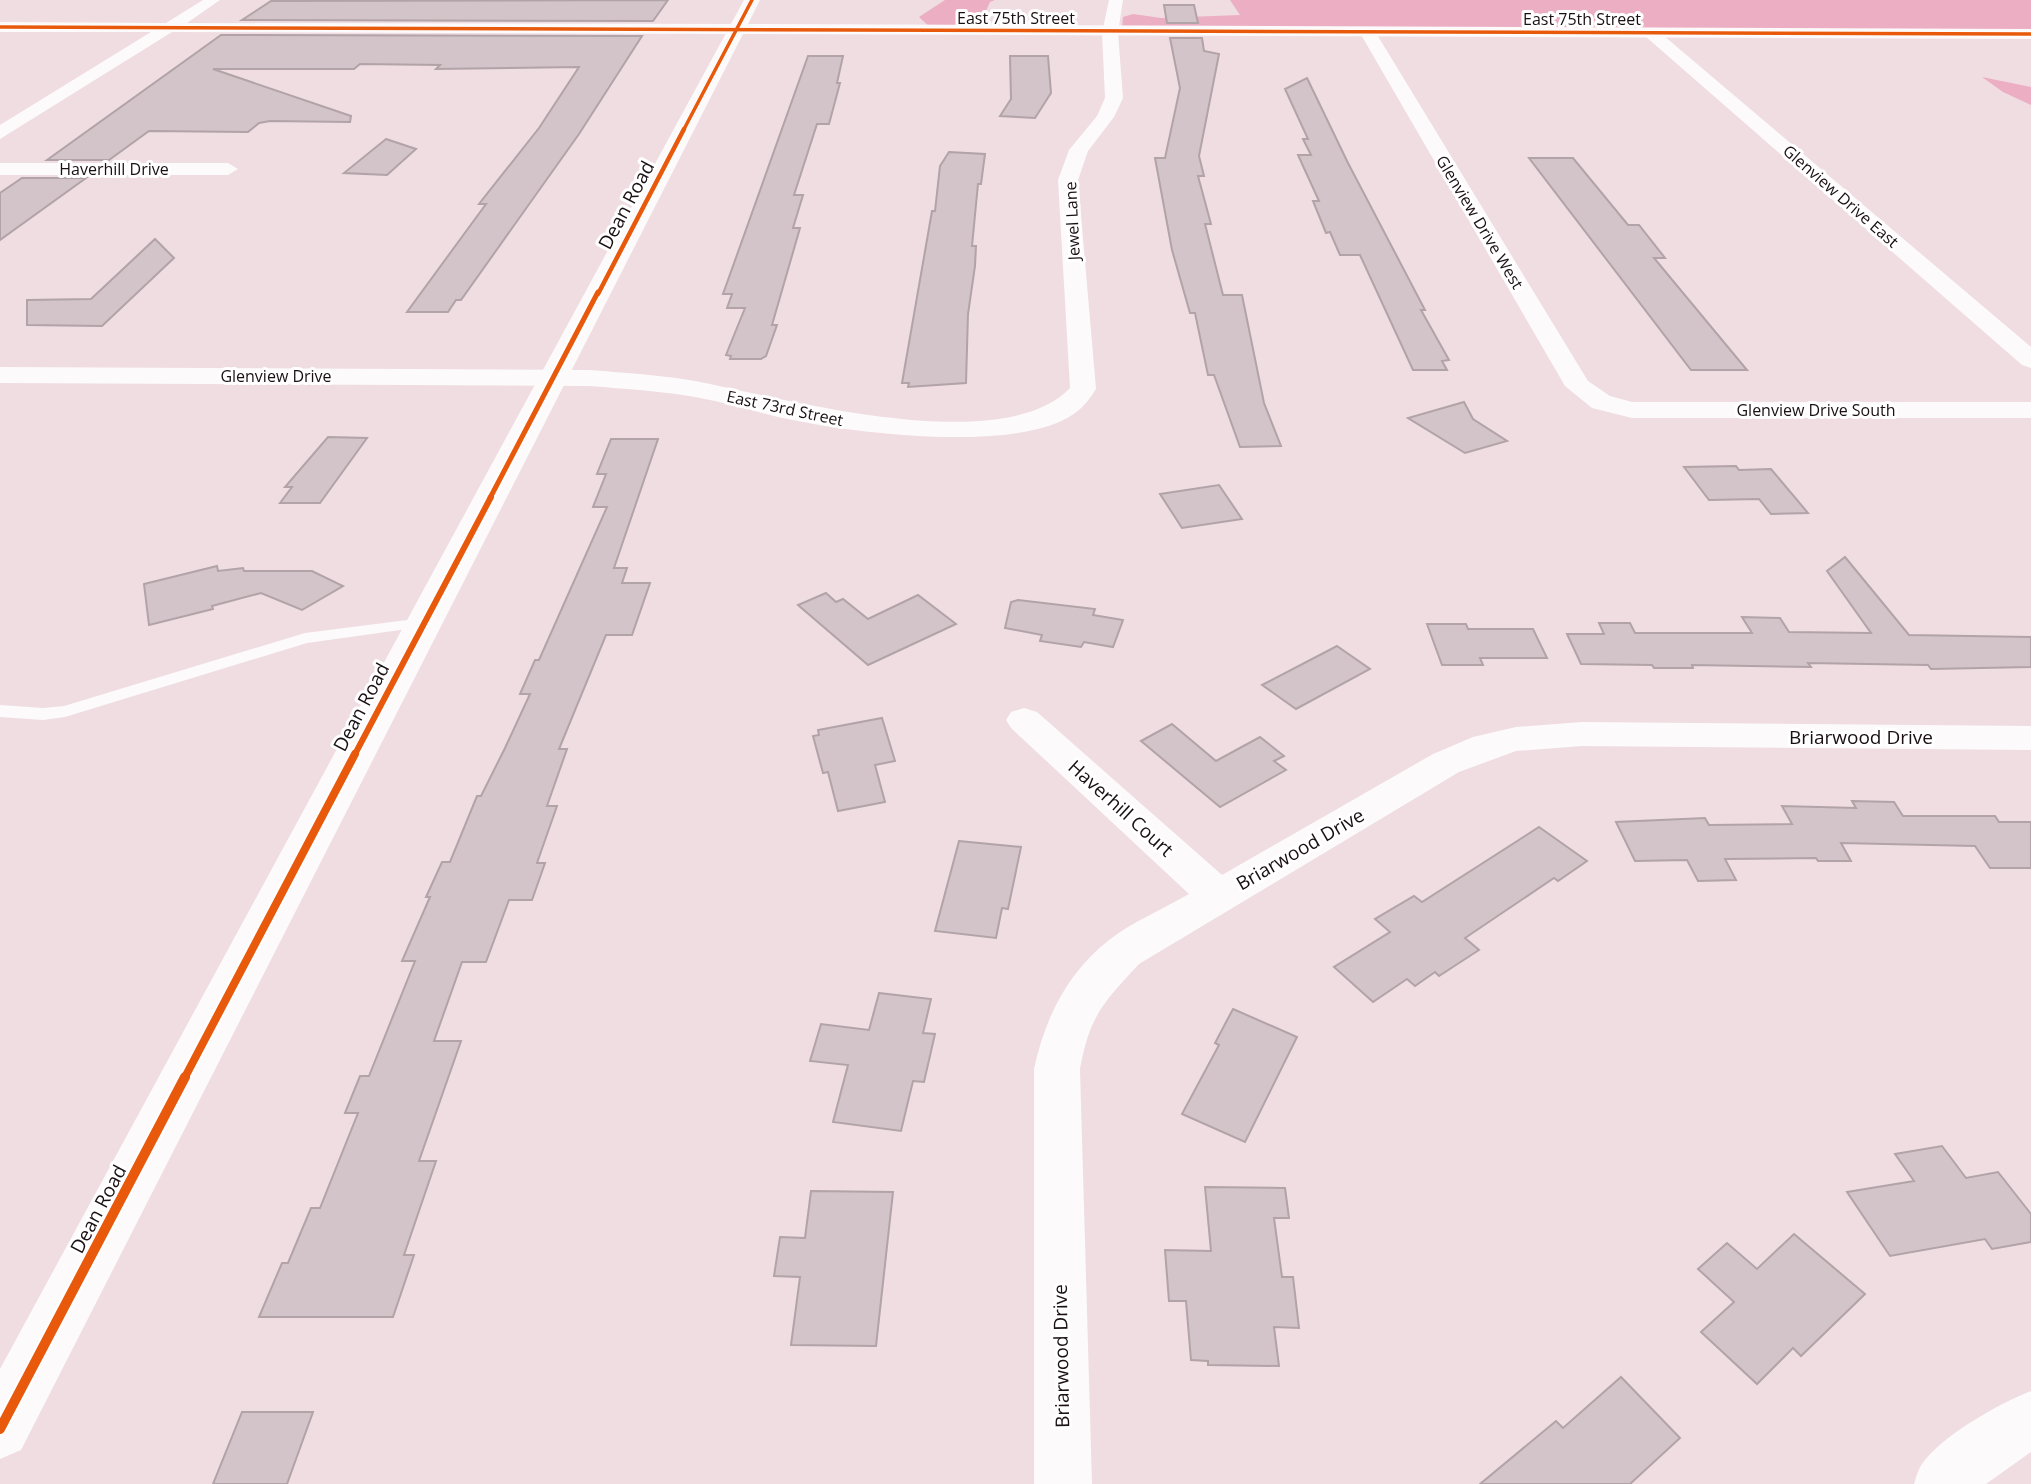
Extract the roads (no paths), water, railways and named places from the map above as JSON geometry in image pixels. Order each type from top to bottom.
[{"type":"street","points":[[0,133],[213,0]]},
{"type":"street","name":"Jewel Lane","points":[[1059,412],[1078,397],[1083,377],[1068,180],[1079,150],[1105,117],[1114,98],[1110,33],[1116,0]]},
{"type":"street","name":"East 75th Street","points":[[0,27],[169,27],[745,15],[1110,33],[2031,34]]},
{"type":"street","name":"Dean Road","points":[[0,1429],[745,15]]},
{"type":"street","name":"Glenview Drive West","points":[[1368,33],[1578,386],[1601,402]]},
{"type":"street","name":"Glenview Drive East","points":[[1651,33],[2031,360]]},
{"type":"street","name":"Haverhill Drive","points":[[0,169],[228,169]]},
{"type":"street","name":"Glenview Drive","points":[[0,374],[552,378]]},
{"type":"street","name":"East 73rd Street","points":[[552,378],[625,380],[682,387],[812,416],[909,427],[1011,426],[1059,412]]},
{"type":"street","name":"Glenview Drive South","points":[[1601,402],[1632,410],[2031,410]]},
{"type":"street","name":"Haverhill Court","points":[[1024,720],[1219,897]]},
{"type":"street","name":"Briarwood Drive","points":[[1063,1484],[1057,1078],[1064,1034],[1082,996],[1104,970],[1132,947],[1446,763],[1486,746],[1516,739],[1582,734],[2031,738]]},
{"type":"street","points":[[1943,1484],[1970,1459],[2031,1419]]},
{"type":"lane","points":[[0,711],[43,714],[65,711],[305,638],[423,624]]}]
